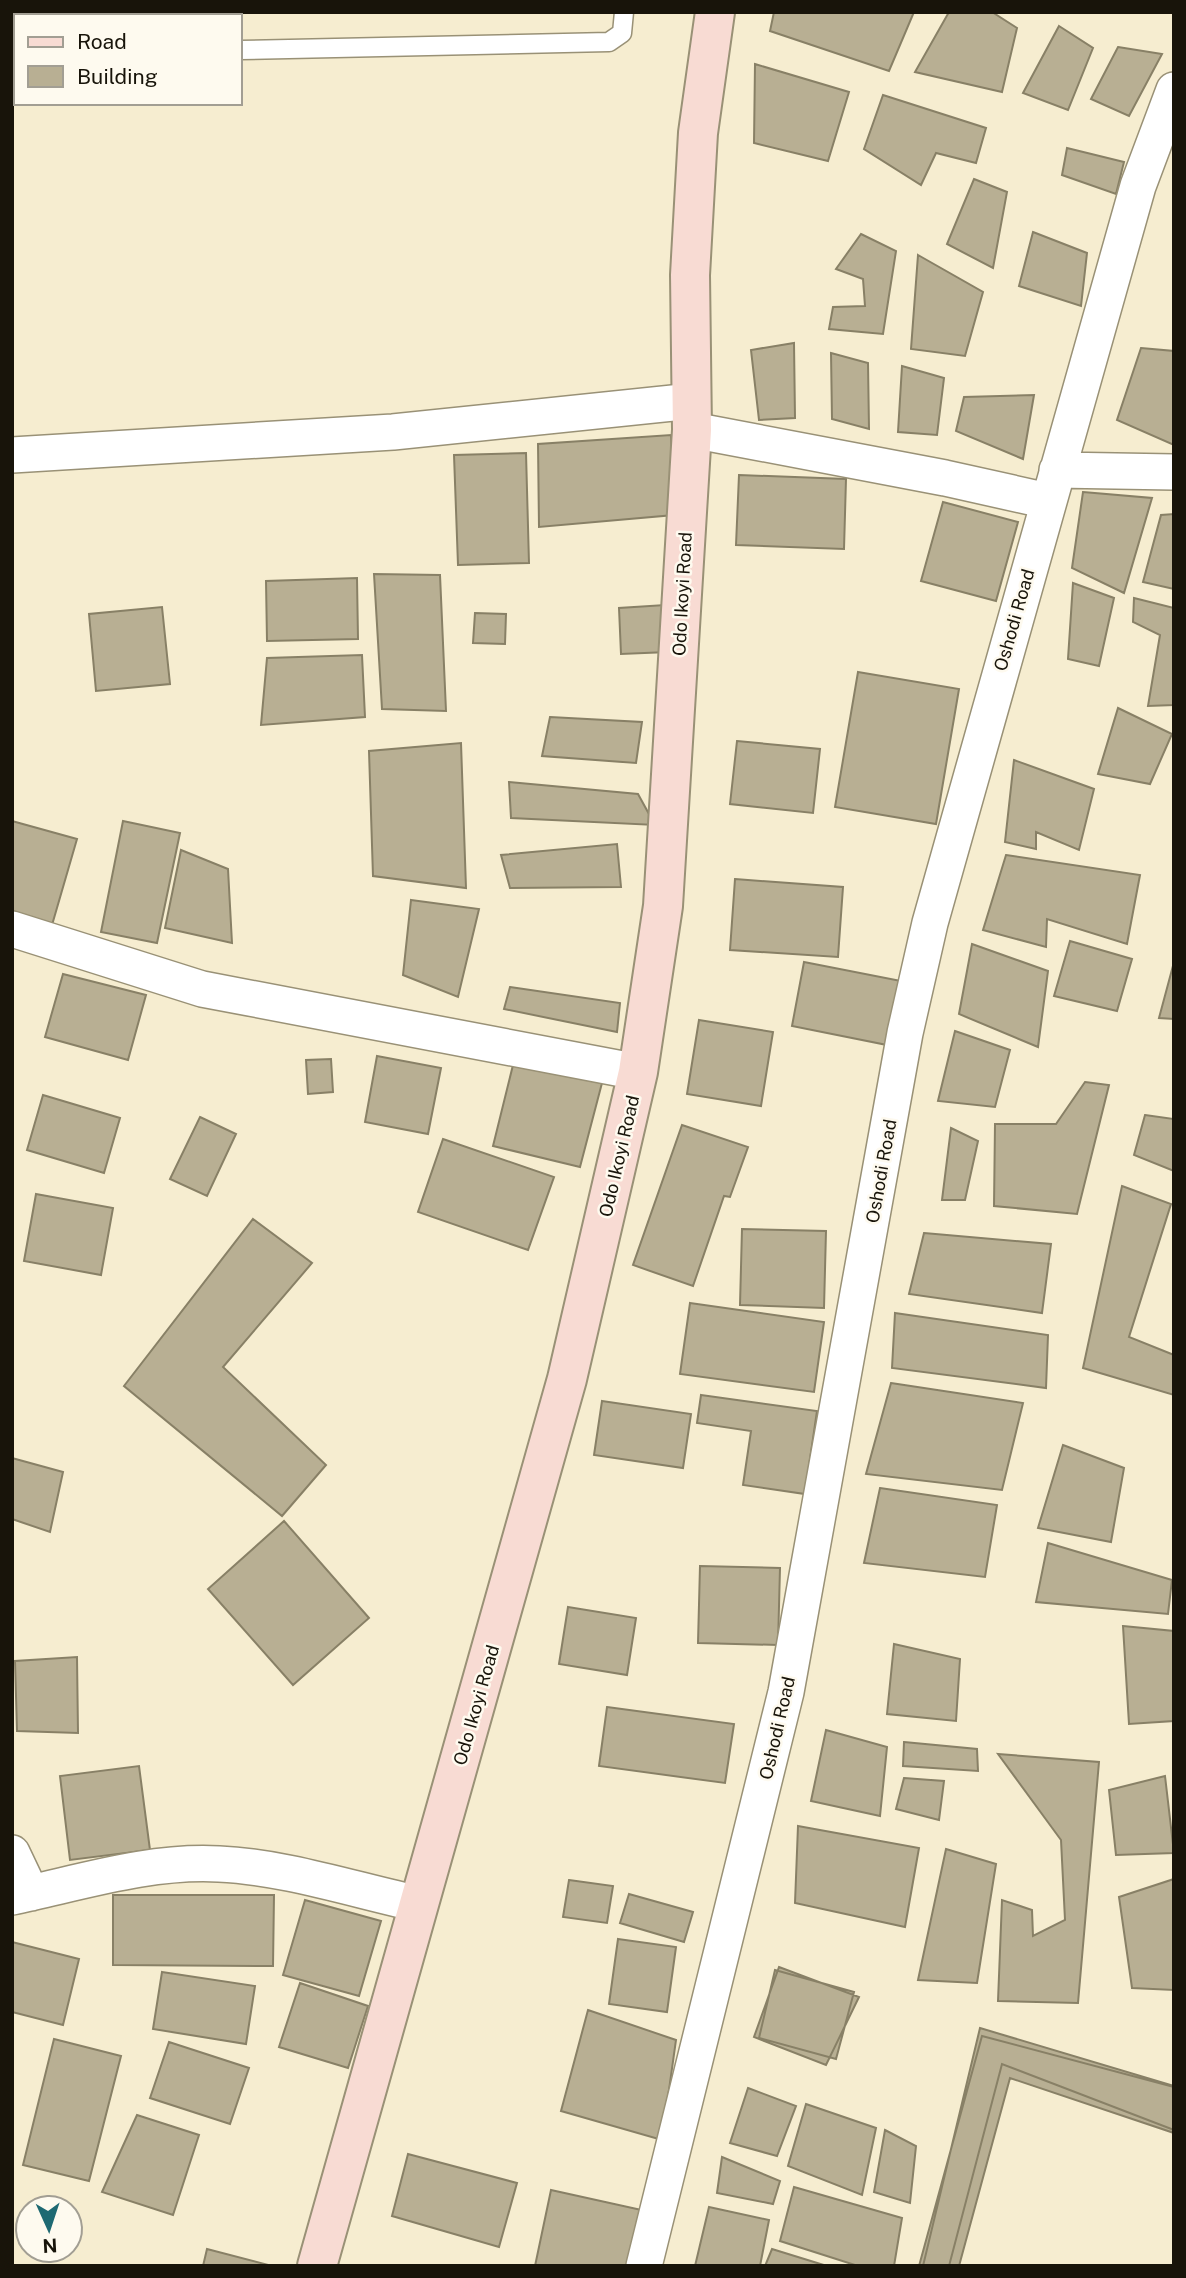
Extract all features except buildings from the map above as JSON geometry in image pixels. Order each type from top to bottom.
[{"type":"main road","name":"Odo Ikoyi Road","points":[[317,2266],[568,1379],[638,1072],[663,906],[692,416],[690,275],[698,133],[715,12]]},
{"type":"street","name":"Oshodi Road","points":[[644,2266],[786,1692],[905,1033],[930,923],[1138,186],[1174,90]]},
{"type":"street","points":[[12,455],[692,416],[931,475],[1053,486],[1174,472]]},
{"type":"street","points":[[12,929],[202,989],[638,1072]]},
{"type":"street","points":[[12,1853],[22,1895],[164,1866],[219,1864],[272,1871],[419,1905]]},
{"type":"lane","points":[[242,50],[609,42],[622,33],[624,12]]}]
